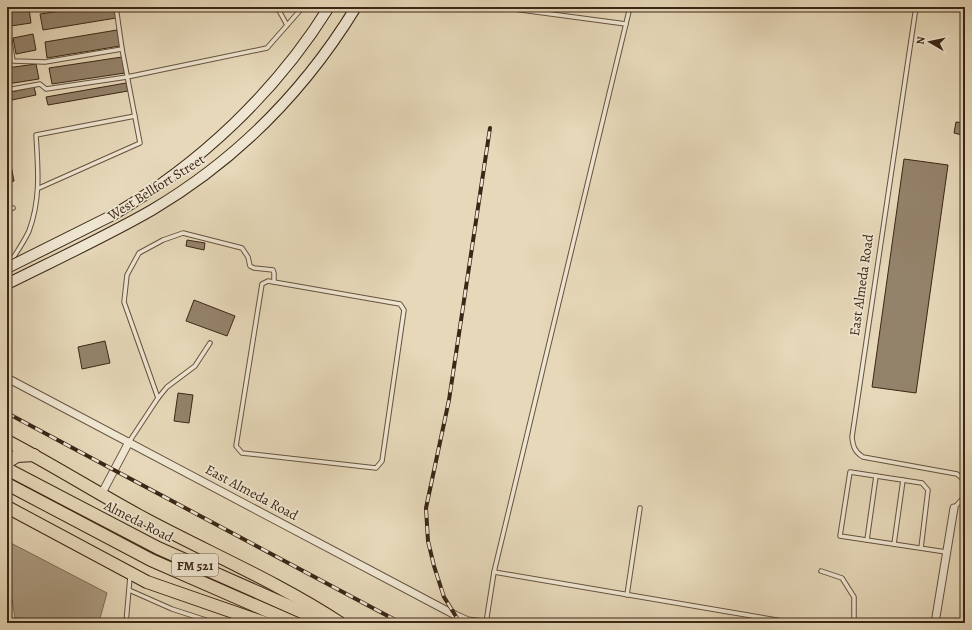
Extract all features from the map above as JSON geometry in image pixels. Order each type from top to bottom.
[{"type":"main road","name":"West Bellfort Street","points":[[7,268],[113,215],[179,171],[240,118],[288,65],[329,7]]},
{"type":"main road","name":"West Bellfort Street","points":[[7,284],[152,210],[190,185],[222,161],[286,103],[323,56],[356,7]]},
{"type":"main road","points":[[7,441],[102,493],[147,520],[301,600],[340,623]]},
{"type":"main road","points":[[7,462],[17,456],[34,455]]},
{"type":"main road","name":"Almeda Road","points":[[7,469],[164,551],[327,623]]},
{"type":"main road","name":"Almeda Road","points":[[7,484],[151,560],[295,623]]},
{"type":"main road","points":[[7,507],[130,573],[177,594],[265,623]]},
{"type":"street","name":"East Almeda Road","points":[[7,378],[455,615],[468,621],[487,623]]},
{"type":"street","points":[[102,493],[129,442]]},
{"type":"street","points":[[935,623],[954,508]]},
{"type":"lane","points":[[34,7],[41,7]]},
{"type":"lane","points":[[39,188],[140,143],[122,49],[116,7]]},
{"type":"lane","points":[[277,7],[287,25]]},
{"type":"lane","points":[[7,90],[40,84],[46,89],[127,77],[267,48],[303,7]]},
{"type":"lane","points":[[498,7],[626,24]]},
{"type":"lane","points":[[487,623],[494,572],[630,7]]},
{"type":"lane","name":"East Almeda Road","points":[[916,7],[852,441],[857,453],[863,457],[957,474],[965,481]]},
{"type":"lane","points":[[7,22],[13,61]]},
{"type":"lane","points":[[7,62],[45,62],[122,49]]},
{"type":"lane","points":[[7,268],[28,232],[39,188],[36,135],[135,116]]},
{"type":"lane","points":[[7,209],[13,208]]},
{"type":"lane","points":[[158,398],[124,302],[127,275],[139,253],[163,240],[183,233],[242,248],[248,257],[250,266],[254,268],[272,270],[274,273],[274,282]]},
{"type":"lane","points":[[268,281],[274,282],[400,304],[404,310],[382,461],[376,468],[242,453],[236,446],[262,284],[268,281]]},
{"type":"lane","points":[[129,442],[167,387],[195,366],[210,343]]},
{"type":"lane","points":[[921,548],[928,490],[922,483],[850,472],[840,536],[946,552]]},
{"type":"lane","points":[[867,540],[876,476]]},
{"type":"lane","points":[[894,544],[903,480]]},
{"type":"lane","points":[[954,508],[965,496]]},
{"type":"lane","points":[[627,595],[640,508]]},
{"type":"lane","points":[[821,571],[842,578],[854,597],[854,622],[852,623]]},
{"type":"lane","points":[[494,572],[794,623]]},
{"type":"lane","points":[[126,623],[130,573]]},
{"type":"lane","points":[[129,590],[172,609],[215,623]]},
{"type":"shaded area","points":[[7,541],[107,593],[99,622],[15,618],[7,568]]},
{"type":"building","points":[[86,7],[114,7],[116,18],[43,30],[40,14]]},
{"type":"building","points":[[29,8],[31,23],[11,26],[9,11]]},
{"type":"building","points":[[117,30],[120,46],[47,58],[45,42]]},
{"type":"building","points":[[33,34],[36,50],[16,54],[13,38]]},
{"type":"building","points":[[122,57],[125,73],[52,84],[49,68]]},
{"type":"building","points":[[36,64],[39,79],[7,84],[7,68]]},
{"type":"building","points":[[126,83],[128,91],[48,105],[46,97]]},
{"type":"building","points":[[34,87],[36,95],[7,101],[7,93]]},
{"type":"building","points":[[956,122],[965,123],[962,135],[954,133]]},
{"type":"building","points":[[7,145],[14,181],[7,183]]},
{"type":"building","points":[[904,159],[948,165],[916,393],[872,387]]},
{"type":"building","points":[[187,240],[205,243],[204,250],[186,246]]},
{"type":"building","points":[[194,300],[235,316],[227,336],[186,321]]},
{"type":"building","points":[[105,341],[110,363],[82,369],[78,347]]},
{"type":"building","points":[[178,393],[193,395],[189,423],[174,421]]},
{"type":"railway","points":[[460,623],[444,597],[434,566],[428,541],[426,508],[449,400],[490,128]]},
{"type":"railway","points":[[7,413],[401,623]]}]
